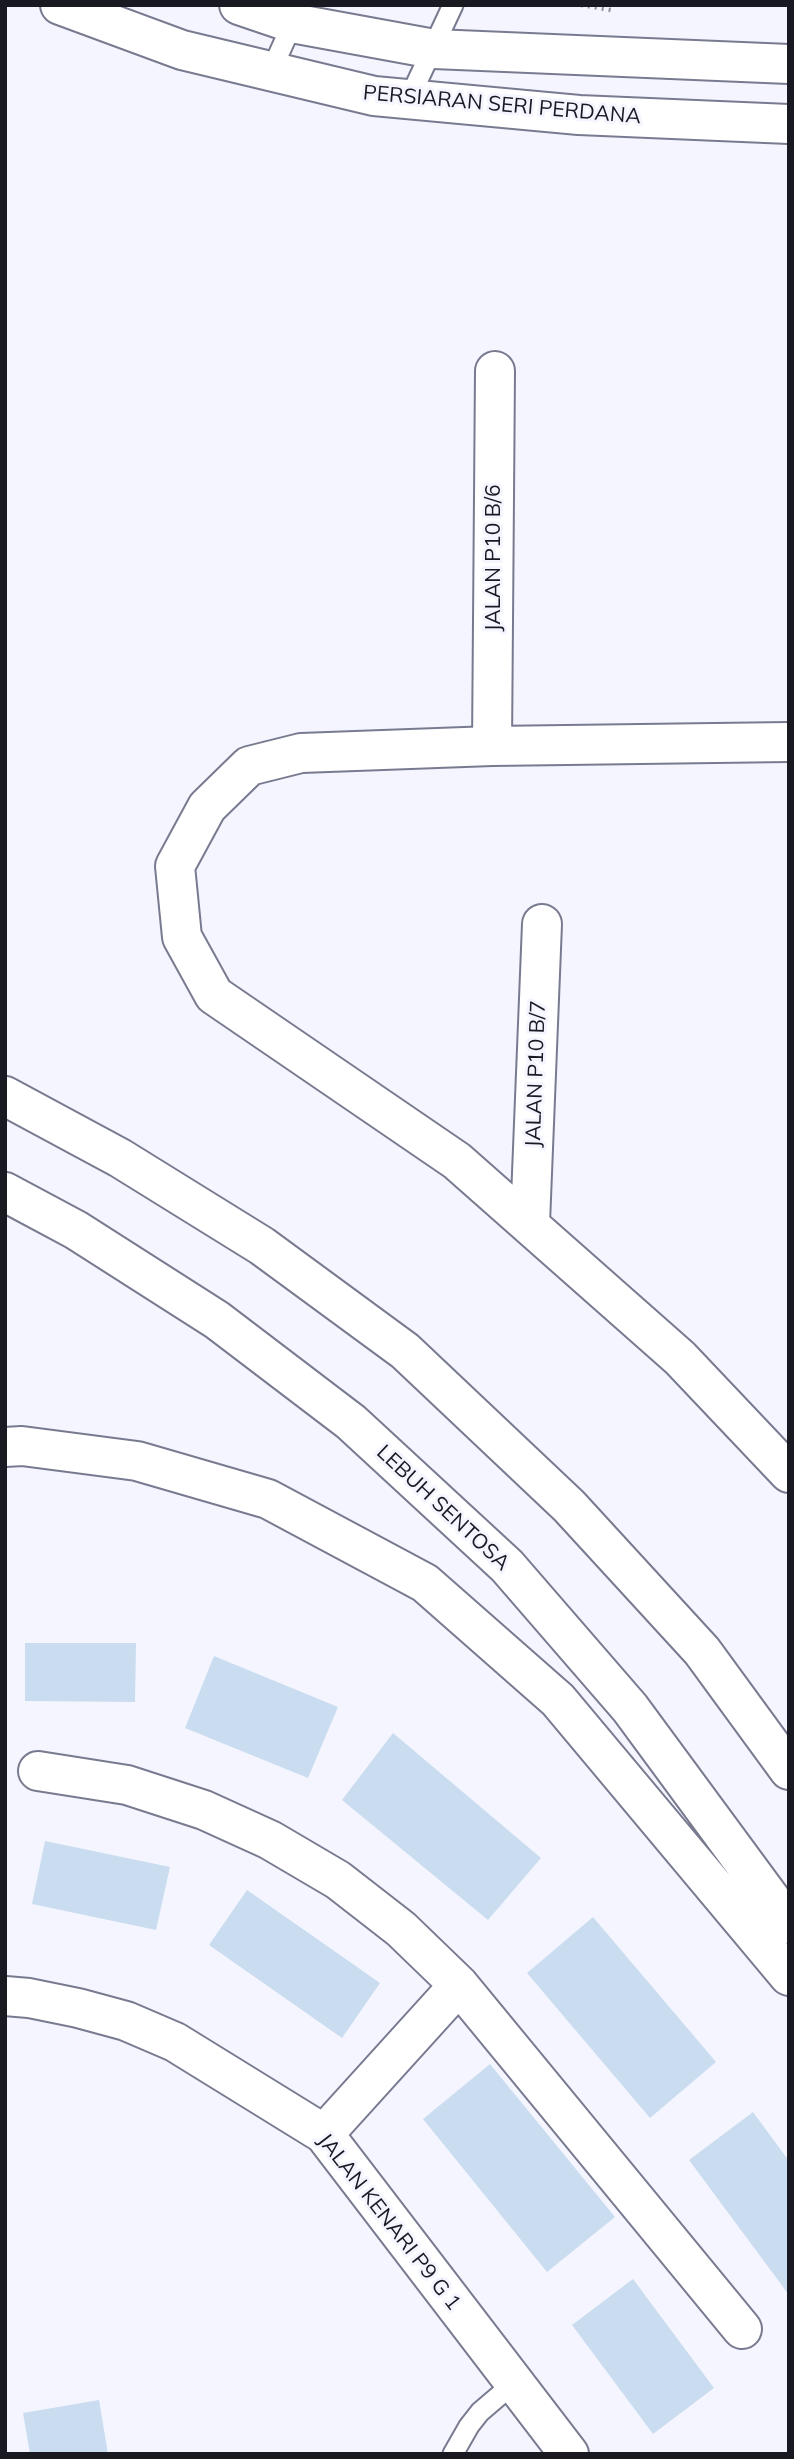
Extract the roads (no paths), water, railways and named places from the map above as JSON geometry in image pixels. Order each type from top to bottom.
[{"type":"street","name":"PERSIARAN SERI PERDANA","points":[[60,5],[182,50],[374,96],[579,115],[789,124]]},
{"type":"street","points":[[239,5],[296,14],[434,49],[789,64]]},
{"type":"street","name":"JALAN P10 B/6","points":[[492,746],[495,370]]},
{"type":"street","points":[[789,742],[492,746],[301,753],[249,766],[207,807],[175,866],[182,937],[214,995],[457,1161],[680,1358],[789,1473]]},
{"type":"street","name":"JALAN P10 B/7","points":[[530,1223],[542,924]]},
{"type":"street","points":[[5,1096],[120,1158],[262,1246],[405,1352],[569,1506],[702,1651],[789,1770]]},
{"type":"street","name":"LEBUH SENTOSA","points":[[5,1192],[76,1230],[217,1320],[351,1422],[507,1566],[630,1708],[789,1924]]},
{"type":"street","points":[[5,1447],[22,1446],[137,1461],[268,1499],[425,1583],[558,1700],[789,1976]]},
{"type":"street","points":[[38,1771],[127,1785],[204,1810],[270,1840],[338,1880],[401,1929],[459,1985],[742,2329]]},
{"type":"street","points":[[324,2134],[459,1985]]},
{"type":"street","name":"JALAN KENARI P9 G 1","points":[[5,1996],[29,1998],[90,2011],[125,2021],[175,2042],[324,2134],[569,2454]]},
{"type":"lane","points":[[409,99],[453,5]]},
{"type":"lane","points":[[271,71],[296,14]]},
{"type":"lane","points":[[453,2454],[468,2426],[480,2412],[514,2383]]}]
